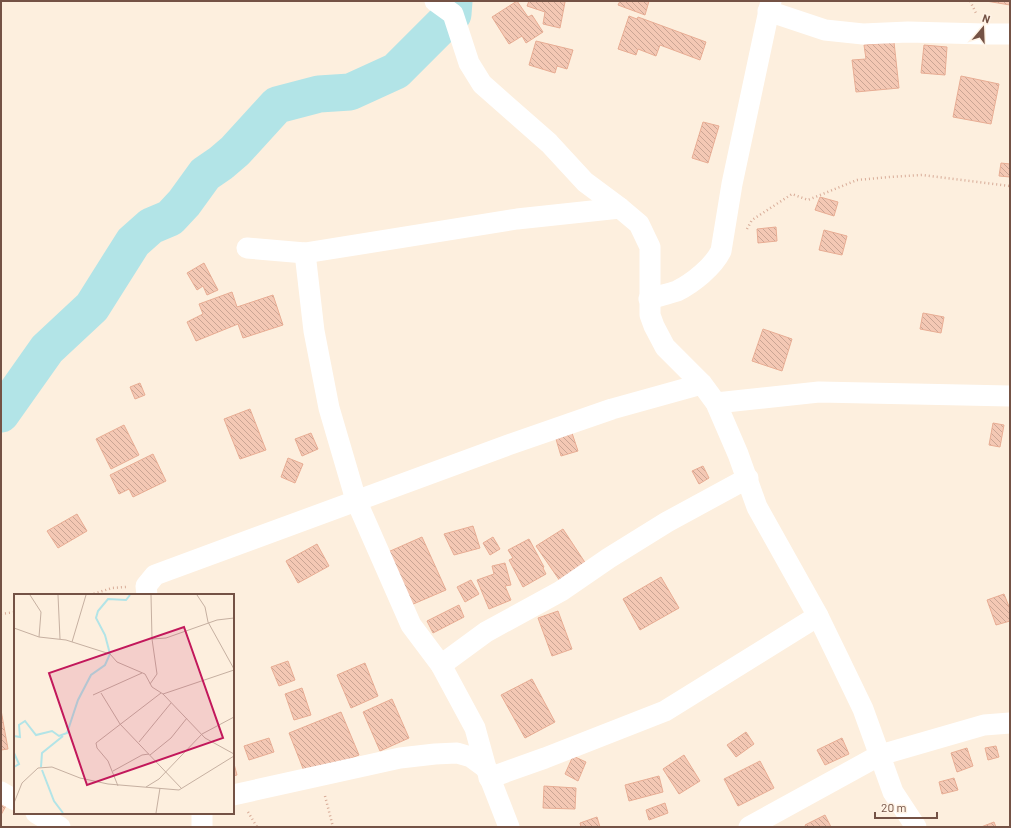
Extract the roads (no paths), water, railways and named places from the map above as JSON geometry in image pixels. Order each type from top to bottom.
[{"type":"street","points":[[434,1],[453,14],[469,63],[482,84],[549,144],[585,182],[639,224],[650,247],[650,315],[665,347],[702,384],[716,403],[748,478],[757,507],[818,616],[863,709],[893,792],[916,827]]},
{"type":"street","points":[[650,299],[677,290],[701,275],[716,260],[721,251],[732,184],[769,6],[825,30],[863,34],[908,32],[1010,34]]},
{"type":"street","points":[[248,248],[305,253],[517,219],[620,208]]},
{"type":"street","points":[[305,253],[314,331],[329,408],[356,500],[411,625],[441,665],[475,728],[487,773],[508,827]]},
{"type":"street","points":[[147,590],[155,575],[356,500],[612,409],[702,384]]},
{"type":"street","points":[[716,403],[819,392],[1010,396]]},
{"type":"street","points":[[441,665],[486,632],[561,591],[609,558],[667,522],[748,478]]},
{"type":"street","points":[[487,773],[552,756],[665,711],[818,616]]},
{"type":"street","points":[[749,827],[880,755],[984,725],[1010,723]]},
{"type":"street","points":[[234,795],[320,777],[400,758],[457,753],[471,757],[487,773]]},
{"type":"street","points":[[1,792],[14,799]]},
{"type":"street","points":[[38,814],[60,827]]},
{"type":"street","points":[[202,814],[202,827]]},
{"type":"waterway","points":[[1,414],[47,349],[92,307],[133,242],[151,226],[170,218],[184,203],[205,174],[235,151],[277,105],[319,94],[350,92],[396,71],[453,14],[454,1]]}]
